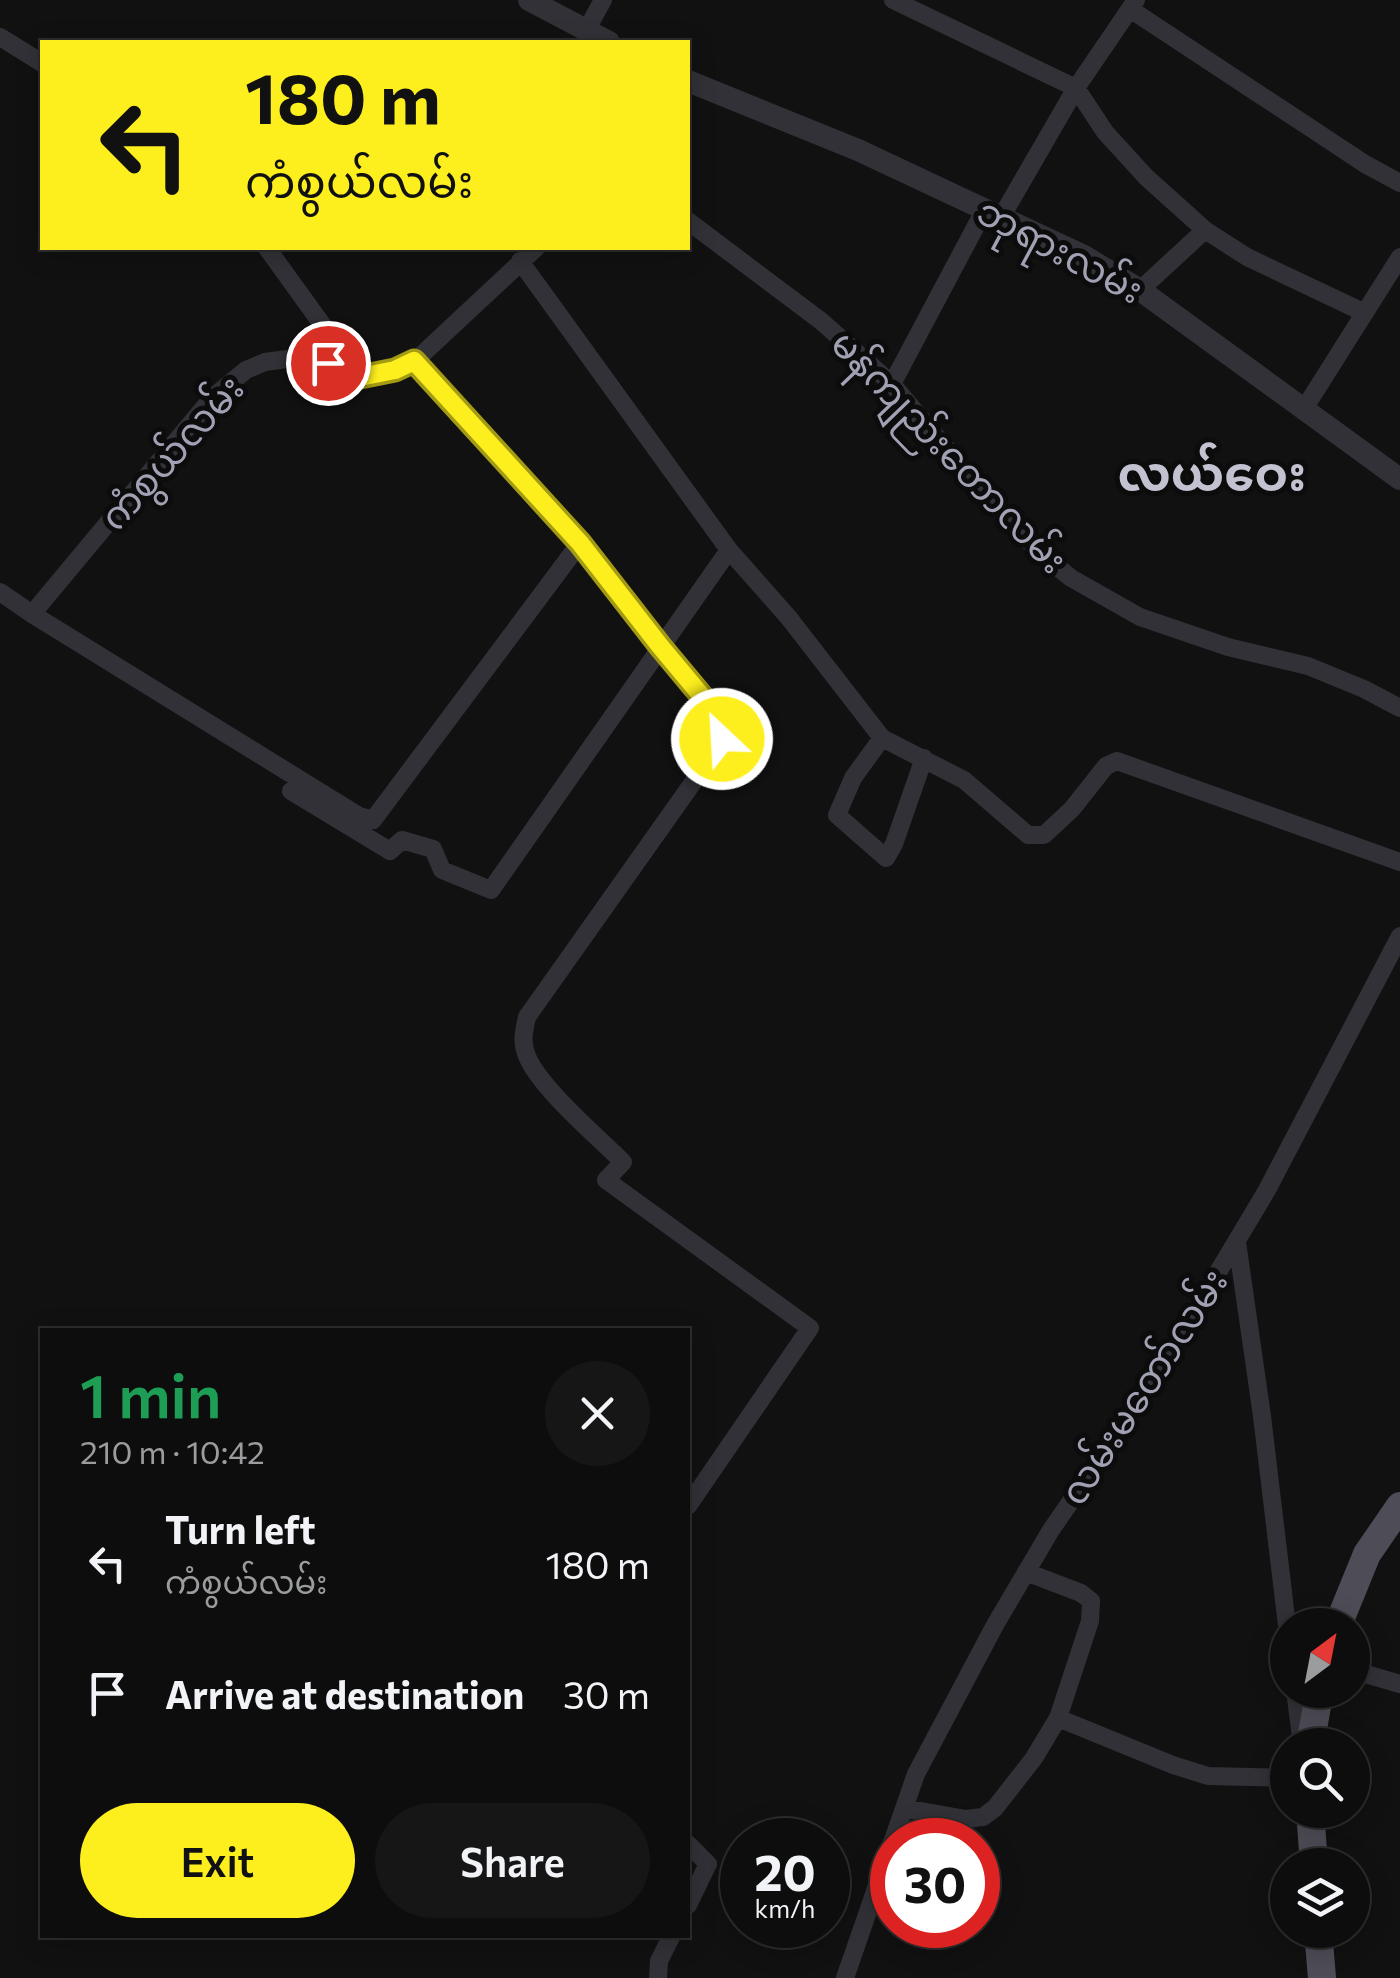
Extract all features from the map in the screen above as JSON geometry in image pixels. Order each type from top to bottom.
[{"type":"main road","points":[[1345,1608],[1367,1554],[1400,1506]]},
{"type":"main road","points":[[1320,1948],[1322,1978]]},
{"type":"street","points":[[529,0],[605,40]]},
{"type":"street","points":[[586,31],[603,0]]},
{"type":"street","points":[[893,0],[1076,88],[1105,132],[1146,177],[1204,230],[1247,256],[1365,313]]},
{"type":"street","points":[[892,384],[993,212],[1133,4],[1365,164],[1400,183]]},
{"type":"street","points":[[0,37],[40,62]]},
{"type":"street","name":"ဘုရားလမ်း","points":[[690,83],[858,150],[1084,256],[1140,290],[1400,479]]},
{"type":"street","name":"မန်ကျည်းတောလမ်း","points":[[690,223],[821,321],[892,384],[989,498],[1039,552],[1071,578],[1140,617],[1228,647],[1308,666],[1400,708]]},
{"type":"street","points":[[1140,290],[1204,230]]},
{"type":"street","points":[[268,250],[360,377],[395,370],[414,361],[534,250]]},
{"type":"street","points":[[1304,409],[1400,257]]},
{"type":"street","points":[[520,261],[729,550],[789,618],[882,738],[974,787],[1028,835],[1044,834],[1072,809],[1106,766],[1117,761],[1400,862]]},
{"type":"street","name":"ကံစွယ်လမ်း","points":[[32,614],[212,398],[246,370],[287,358],[328,363],[360,377]]},
{"type":"street","points":[[414,361],[580,543],[715,712],[722,726],[722,739],[527,1017],[522,1036],[526,1056],[538,1077],[624,1162],[606,1180],[810,1328],[690,1503]]},
{"type":"street","points":[[0,592],[359,816],[374,820],[580,543]]},
{"type":"street","points":[[290,791],[390,851],[402,840],[433,849],[442,870],[491,890],[729,550]]},
{"type":"street","points":[[882,738],[853,778],[837,815],[886,858],[924,758]]},
{"type":"street","name":"လမ်းမတော်လမ်း","points":[[901,1818],[916,1774],[994,1625],[1050,1530],[1150,1386],[1237,1242],[1400,936]]},
{"type":"street","points":[[1237,1242],[1285,1608]]},
{"type":"street","points":[[904,1808],[966,1819],[983,1816],[995,1808],[1034,1758],[1058,1718],[1090,1620],[1091,1602],[1080,1593],[1026,1572]]},
{"type":"street","points":[[1370,1675],[1400,1684]]},
{"type":"street","points":[[1058,1718],[1173,1766],[1208,1776],[1270,1778]]},
{"type":"street","points":[[690,1846],[708,1864],[690,1901]]},
{"type":"street","name":"လမ်းမတော်လမ်း","points":[[845,1978],[870,1907]]},
{"type":"street","points":[[658,1978],[659,1961],[670,1938]]},
{"type":"district","name":"လယ်ဝေး","points":[[1212,474]]},
{"type":"route","points":[[328,363],[360,377],[395,370],[414,361],[580,543],[715,712],[722,726],[722,739]]}]
